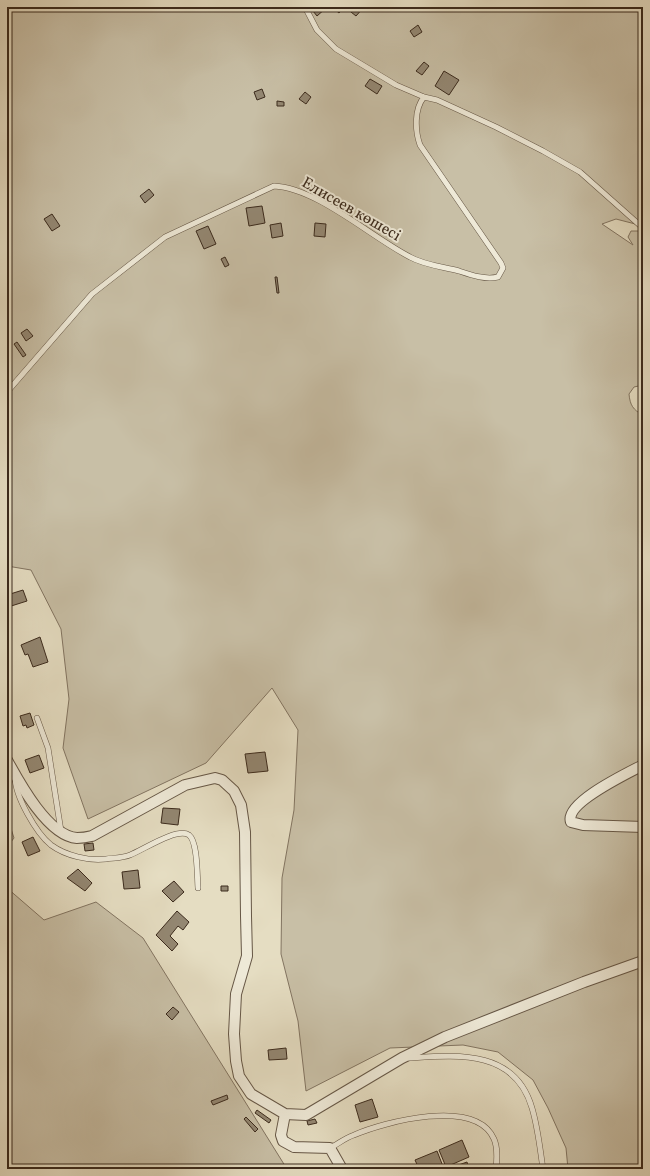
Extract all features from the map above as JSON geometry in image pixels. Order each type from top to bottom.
[{"type":"street","points":[[7,760],[43,817],[62,832],[76,838],[92,836],[185,785],[215,778],[222,780],[234,791],[241,805],[245,832],[247,956],[236,994],[234,1034],[236,1061],[239,1076],[251,1094],[285,1114],[306,1115],[402,1058],[445,1037],[643,961]]},
{"type":"street","points":[[643,765],[588,796],[571,813],[570,818],[571,822],[583,825],[643,827]]},
{"type":"street","points":[[285,1114],[281,1135],[283,1141],[287,1145],[302,1148],[330,1148],[342,1169]]},
{"type":"lane","points":[[305,7],[316,30],[336,49],[370,71],[424,98],[437,100],[496,127],[580,172],[643,228]]},
{"type":"lane","name":"Елисеев көшесі","points":[[7,392],[92,294],[165,237],[274,186],[287,186],[313,198],[411,258],[477,276],[491,279],[498,277],[503,268],[501,263],[420,145],[416,133],[419,103],[424,98]]},
{"type":"lane","points":[[37,718],[48,748],[62,832]]},
{"type":"lane","points":[[15,774],[15,787],[24,807],[36,826],[51,845],[87,859],[105,859],[129,856],[172,834],[183,833],[189,836],[195,845],[198,888]]},
{"type":"lane","points":[[402,1058],[468,1056],[489,1061],[509,1072],[526,1093],[532,1108],[543,1169]]},
{"type":"lane","points":[[330,1148],[353,1135],[406,1118],[423,1116],[460,1118],[480,1123],[493,1137],[496,1145],[496,1169]]},
{"type":"shaded area","points":[[7,7],[643,7],[643,226],[616,219],[602,224],[633,245],[628,237],[631,231],[639,231],[643,234],[643,385],[634,387],[629,394],[633,407],[643,415],[643,1169],[568,1169],[566,1148],[548,1108],[533,1080],[498,1052],[463,1045],[390,1048],[306,1091],[298,1021],[281,954],[282,878],[294,810],[298,730],[272,688],[206,763],[88,819],[63,748],[69,699],[61,629],[31,570],[7,566]]},
{"type":"shaded area","points":[[7,816],[14,838],[7,847]]},
{"type":"shaded area","points":[[7,888],[44,920],[96,902],[143,938],[287,1169],[7,1169]]},
{"type":"building","points":[[318,7],[326,8],[317,16],[313,11]]},
{"type":"building","points":[[332,7],[344,7],[339,13]]},
{"type":"building","points":[[364,7],[356,16],[346,8]]},
{"type":"building","points":[[418,25],[422,32],[414,37],[410,31]]},
{"type":"building","points":[[424,62],[429,66],[422,75],[416,71]]},
{"type":"building","points":[[444,71],[459,80],[449,95],[435,86]]},
{"type":"building","points":[[370,79],[382,86],[377,94],[365,86]]},
{"type":"building","points":[[262,89],[265,97],[257,100],[254,92]]},
{"type":"building","points":[[305,92],[311,97],[306,104],[299,99]]},
{"type":"building","points":[[277,101],[284,102],[284,106],[277,106]]},
{"type":"building","points":[[149,189],[154,195],[145,203],[140,196]]},
{"type":"building","points":[[262,206],[265,223],[249,226],[246,208]]},
{"type":"building","points":[[52,214],[60,226],[52,231],[44,219]]},
{"type":"building","points":[[281,223],[283,236],[272,238],[270,225]]},
{"type":"building","points":[[315,223],[326,224],[325,237],[314,236]]},
{"type":"building","points":[[208,226],[216,244],[204,249],[196,231]]},
{"type":"building","points":[[225,257],[229,265],[225,267],[221,259]]},
{"type":"building","points":[[275,277],[277,277],[279,293],[277,293]]},
{"type":"building","points":[[27,329],[33,336],[26,341],[21,333]]},
{"type":"building","points":[[17,342],[26,355],[23,357],[14,344]]},
{"type":"building","points":[[23,590],[27,601],[8,607],[7,595]]},
{"type":"building","points":[[40,637],[48,662],[33,667],[28,654],[25,655],[21,645]]},
{"type":"building","points":[[30,713],[34,725],[27,728],[26,725],[23,726],[20,716]]},
{"type":"building","points":[[265,752],[268,771],[248,773],[245,754]]},
{"type":"building","points":[[39,755],[44,768],[30,773],[25,760]]},
{"type":"building","points":[[163,808],[180,809],[178,825],[161,823]]},
{"type":"building","points":[[33,837],[40,851],[28,856],[22,842]]},
{"type":"building","points":[[93,843],[94,850],[85,851],[84,844]]},
{"type":"building","points":[[78,869],[92,883],[85,891],[67,878]]},
{"type":"building","points":[[138,870],[140,888],[124,889],[122,872]]},
{"type":"building","points":[[174,881],[184,892],[173,902],[162,891]]},
{"type":"building","points":[[221,886],[228,886],[228,891],[221,891]]},
{"type":"building","points":[[177,911],[189,922],[183,930],[178,926],[170,936],[178,944],[172,951],[156,935]]},
{"type":"building","points":[[173,1007],[179,1012],[172,1020],[166,1014]]},
{"type":"building","points":[[286,1048],[287,1059],[269,1060],[268,1050]]},
{"type":"building","points":[[227,1095],[228,1099],[213,1105],[211,1101]]},
{"type":"building","points":[[372,1099],[378,1117],[360,1122],[355,1105]]},
{"type":"building","points":[[257,1110],[271,1120],[269,1123],[255,1113]]},
{"type":"building","points":[[246,1117],[258,1129],[255,1132],[244,1119]]},
{"type":"building","points":[[315,1119],[317,1123],[308,1125],[307,1121]]},
{"type":"building","points":[[462,1140],[469,1157],[446,1167],[439,1150]]},
{"type":"building","points":[[437,1151],[444,1169],[419,1169],[415,1160]]},
{"type":"building","points":[[467,1162],[469,1169],[450,1169],[450,1168]]}]
